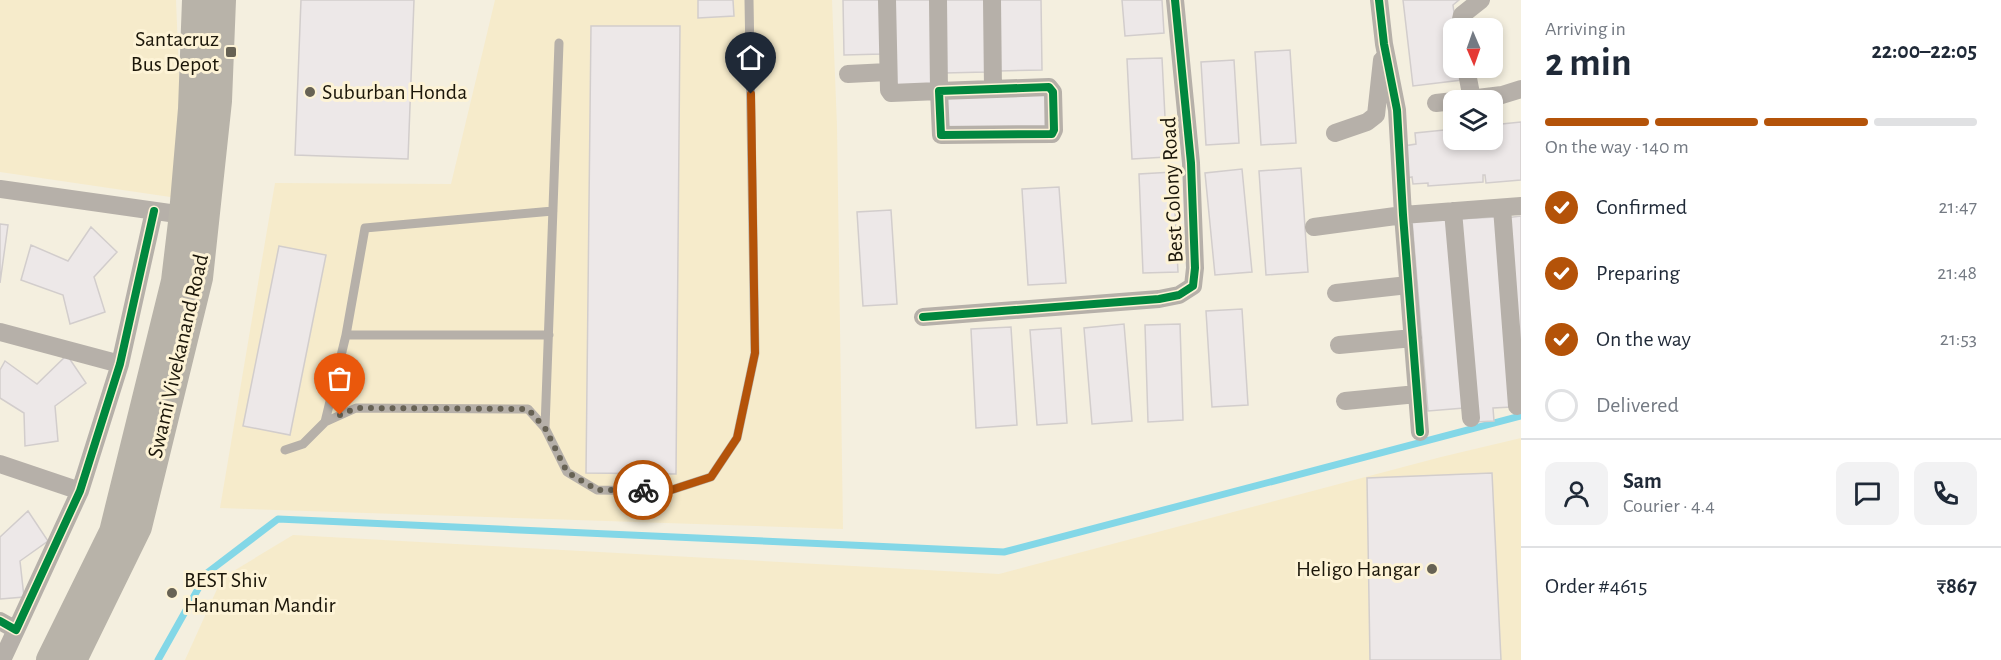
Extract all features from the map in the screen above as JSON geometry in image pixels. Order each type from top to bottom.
[{"type":"main road","name":"Swami Vivekanand Road","points":[[195,216],[192,109],[196,0]]},
{"type":"main road","name":"Swami Vivekanand Road","points":[[73,660],[138,527],[146,446],[175,281],[195,216],[218,101],[222,0]]},
{"type":"main road","name":"Swami Vivekanand Road","points":[[50,660],[113,532],[146,446]]},
{"type":"street","points":[[887,0],[888,72],[891,93],[939,91],[1049,87],[1053,89],[1054,132],[940,135],[939,91],[938,0]]},
{"type":"street","points":[[992,0],[993,89]]},
{"type":"street","name":"Best Colony Road","points":[[923,317],[1159,299],[1179,295],[1193,286],[1195,268],[1191,164],[1175,0]]},
{"type":"street","points":[[1379,0],[1384,44],[1397,110],[1420,432]]},
{"type":"street","points":[[1462,18],[1462,15],[1481,0]]},
{"type":"street","points":[[1335,133],[1367,122],[1376,115],[1384,44]]},
{"type":"street","points":[[848,74],[888,72]]},
{"type":"street","points":[[1503,90],[1521,89]]},
{"type":"street","points":[[0,189],[195,216]]},
{"type":"street","points":[[1314,227],[1403,215],[1521,206]]},
{"type":"street","points":[[1503,208],[1517,406]]},
{"type":"street","points":[[2,660],[80,491],[120,363],[154,211]]},
{"type":"street","points":[[1453,211],[1471,418]]},
{"type":"street","points":[[1336,293],[1408,285]]},
{"type":"street","points":[[0,332],[120,363]]},
{"type":"street","points":[[1339,345],[1413,338]]},
{"type":"street","points":[[1345,401],[1418,394]]},
{"type":"street","points":[[0,464],[80,491]]},
{"type":"street","points":[[0,621],[16,630]]},
{"type":"lane","points":[[285,450],[303,444],[325,422],[356,408],[528,409],[545,428],[567,472],[597,490],[668,491],[711,477],[737,438],[755,353],[749,0]]},
{"type":"lane","points":[[545,428],[559,43]]},
{"type":"lane","points":[[325,422],[346,335],[365,228],[553,211]]},
{"type":"lane","points":[[346,335],[549,335]]},
{"type":"shaded area","points":[[0,0],[176,0],[184,199],[0,172]]},
{"type":"shaded area","points":[[495,0],[832,0],[837,126],[843,529],[220,508],[275,183],[451,184]]},
{"type":"shaded area","points":[[1521,438],[1521,660],[185,660],[222,578],[293,535],[999,574]]},
{"type":"building","points":[[301,0],[414,0],[408,159],[295,155]]},
{"type":"building","points":[[698,0],[733,0],[734,16],[698,18]]},
{"type":"building","points":[[843,0],[881,0],[882,54],[844,55]]},
{"type":"building","points":[[892,0],[934,0],[935,85],[894,86]]},
{"type":"building","points":[[943,0],[985,0],[986,72],[944,73]]},
{"type":"building","points":[[997,0],[1041,0],[1042,70],[999,71]]},
{"type":"building","points":[[1122,0],[1162,0],[1164,33],[1125,36]]},
{"type":"building","points":[[1403,0],[1459,0],[1453,5],[1455,18],[1443,18],[1443,78],[1462,78],[1462,80],[1413,86]]},
{"type":"building","points":[[591,26],[680,26],[676,474],[586,473]]},
{"type":"building","points":[[1290,50],[1296,143],[1261,145],[1255,52]]},
{"type":"building","points":[[1162,58],[1167,157],[1132,159],[1127,59]]},
{"type":"building","points":[[1234,60],[1239,143],[1206,145],[1201,62]]},
{"type":"building","points":[[1045,94],[1045,132],[948,133],[947,95]]},
{"type":"building","points":[[1521,122],[1521,180],[1486,183],[1485,175],[1483,175],[1483,182],[1428,186],[1428,183],[1413,184],[1412,177],[1407,178],[1404,146],[1416,144],[1415,133],[1443,130],[1443,150],[1503,150],[1503,124]]},
{"type":"building","points":[[1301,168],[1308,272],[1266,275],[1259,171]]},
{"type":"building","points":[[1242,169],[1252,272],[1215,275],[1205,173]]},
{"type":"building","points":[[1173,172],[1178,272],[1143,273],[1139,174]]},
{"type":"building","points":[[1059,187],[1066,283],[1028,285],[1022,189]]},
{"type":"building","points":[[891,210],[897,304],[863,306],[857,212]]},
{"type":"building","points":[[1521,216],[1521,392],[1506,218]]},
{"type":"building","points":[[1448,217],[1464,408],[1428,411],[1412,220]]},
{"type":"building","points":[[1496,217],[1512,407],[1493,408],[1494,421],[1475,422],[1458,219]]},
{"type":"building","points":[[0,224],[8,225],[0,283]]},
{"type":"building","points":[[91,227],[117,252],[94,277],[105,312],[70,324],[63,295],[21,280],[31,245],[68,261]]},
{"type":"building","points":[[279,246],[326,255],[290,435],[243,426]]},
{"type":"building","points":[[1242,309],[1248,405],[1212,407],[1206,311]]},
{"type":"building","points":[[1124,324],[1132,421],[1092,424],[1084,328]]},
{"type":"building","points":[[1180,324],[1183,420],[1148,422],[1145,325]]},
{"type":"building","points":[[1011,327],[1017,425],[976,428],[971,329]]},
{"type":"building","points":[[1061,328],[1067,423],[1037,425],[1030,330]]},
{"type":"building","points":[[67,355],[86,383],[55,406],[58,441],[25,446],[24,413],[0,398],[0,370],[5,361],[37,384]]},
{"type":"building","name":"Heligo Hangar","points":[[1492,473],[1501,660],[1370,660],[1367,478]]},
{"type":"building","points":[[28,511],[48,541],[20,561],[24,597],[0,599],[0,537]]},
{"type":"waterway","points":[[158,660],[207,573],[278,519],[1004,552],[1521,416]]},
{"type":"cycle path","points":[[923,317],[1159,299],[1179,295],[1193,286],[1195,268],[1191,163],[1175,0]]},
{"type":"cycle path","points":[[1379,0],[1384,44],[1397,110],[1420,432]]},
{"type":"cycle path","points":[[1049,87],[1053,92],[1054,130],[1052,134],[941,135],[939,91],[1049,87]]},
{"type":"cycle path","points":[[0,621],[16,630],[80,491],[120,364],[154,211]]},
{"type":"way so far","points":[[340,415],[356,408],[528,409],[545,428],[567,472],[597,490],[643,490]]},
{"type":"place","name":"Santacruz Bus Depot","points":[[231,52]]},
{"type":"place","name":"Suburban Honda","points":[[310,92]]},
{"type":"place","name":"Heligo Hangar","points":[[1432,569]]},
{"type":"place","name":"BEST Shiv Hanuman Mandir","points":[[172,593]]},
{"type":"route","points":[[643,490],[668,491],[711,477],[737,438],[755,353],[751,94]]}]
